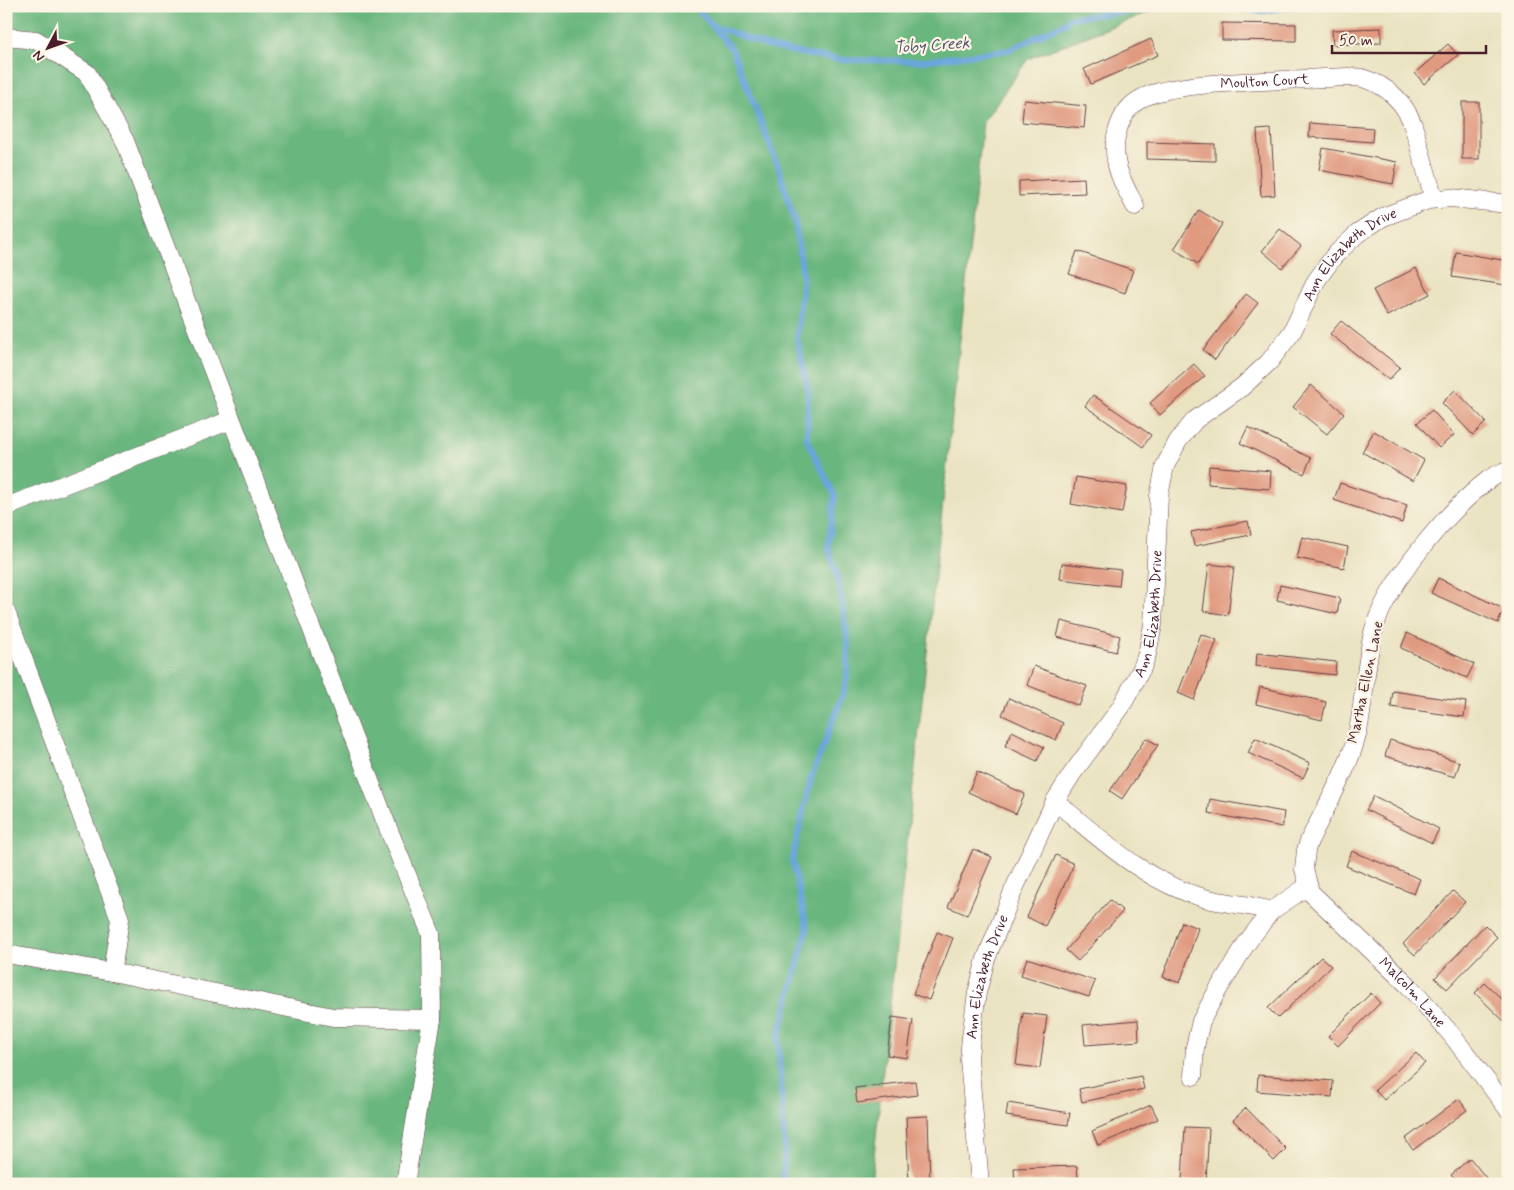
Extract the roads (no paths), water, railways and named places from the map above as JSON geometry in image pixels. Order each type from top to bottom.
[{"type":"street","points":[[6,37],[36,40],[87,73],[125,141],[230,420],[431,934],[432,1019],[405,1184]]},
{"type":"street","name":"Moulton Court","points":[[1135,206],[1118,170],[1115,141],[1121,119],[1132,105],[1139,100],[1155,92],[1190,87],[1344,77],[1364,79],[1383,86],[1398,99],[1410,115],[1434,199]]},
{"type":"street","name":"Ann Elizabeth Drive","points":[[980,1184],[969,1059],[977,993],[986,959],[1014,889],[1055,801],[1072,774],[1120,708],[1142,668],[1153,625],[1159,496],[1165,466],[1178,441],[1195,420],[1242,387],[1269,362],[1292,332],[1316,281],[1334,256],[1357,234],[1397,210],[1434,199],[1451,198],[1508,204]]},
{"type":"street","points":[[6,507],[230,420]]},
{"type":"street","name":"Martha Ellen Lane","points":[[1308,886],[1304,869],[1306,850],[1348,762],[1358,731],[1366,664],[1380,611],[1410,563],[1453,511],[1489,479],[1508,470]]},
{"type":"street","points":[[6,612],[120,919],[112,972]]},
{"type":"street","points":[[1055,801],[1122,856],[1169,886],[1204,898],[1256,906],[1272,911]]},
{"type":"street","points":[[1193,1076],[1195,1047],[1201,1021],[1216,993],[1246,944],[1272,911],[1308,886]]},
{"type":"street","name":"Malcolm Lane","points":[[1308,886],[1316,899],[1408,985],[1451,1034],[1508,1109]]},
{"type":"street","points":[[6,954],[112,972],[333,1017],[432,1019]]},
{"type":"waterway","points":[[695,6],[732,49],[778,166],[795,222],[803,277],[797,337],[808,390],[807,440],[835,496],[828,547],[839,582],[848,645],[847,678],[843,694],[811,778],[792,860],[807,929],[778,1039],[785,1152],[782,1184]]},
{"type":"waterway","name":"Toby Creek","points":[[712,25],[767,46],[804,54],[843,60],[922,61],[1009,50],[1066,23],[1069,18],[1175,6]]},
{"type":"waterway","name":"Toby Creek","points":[[1212,6],[1262,11],[1296,6]]}]
